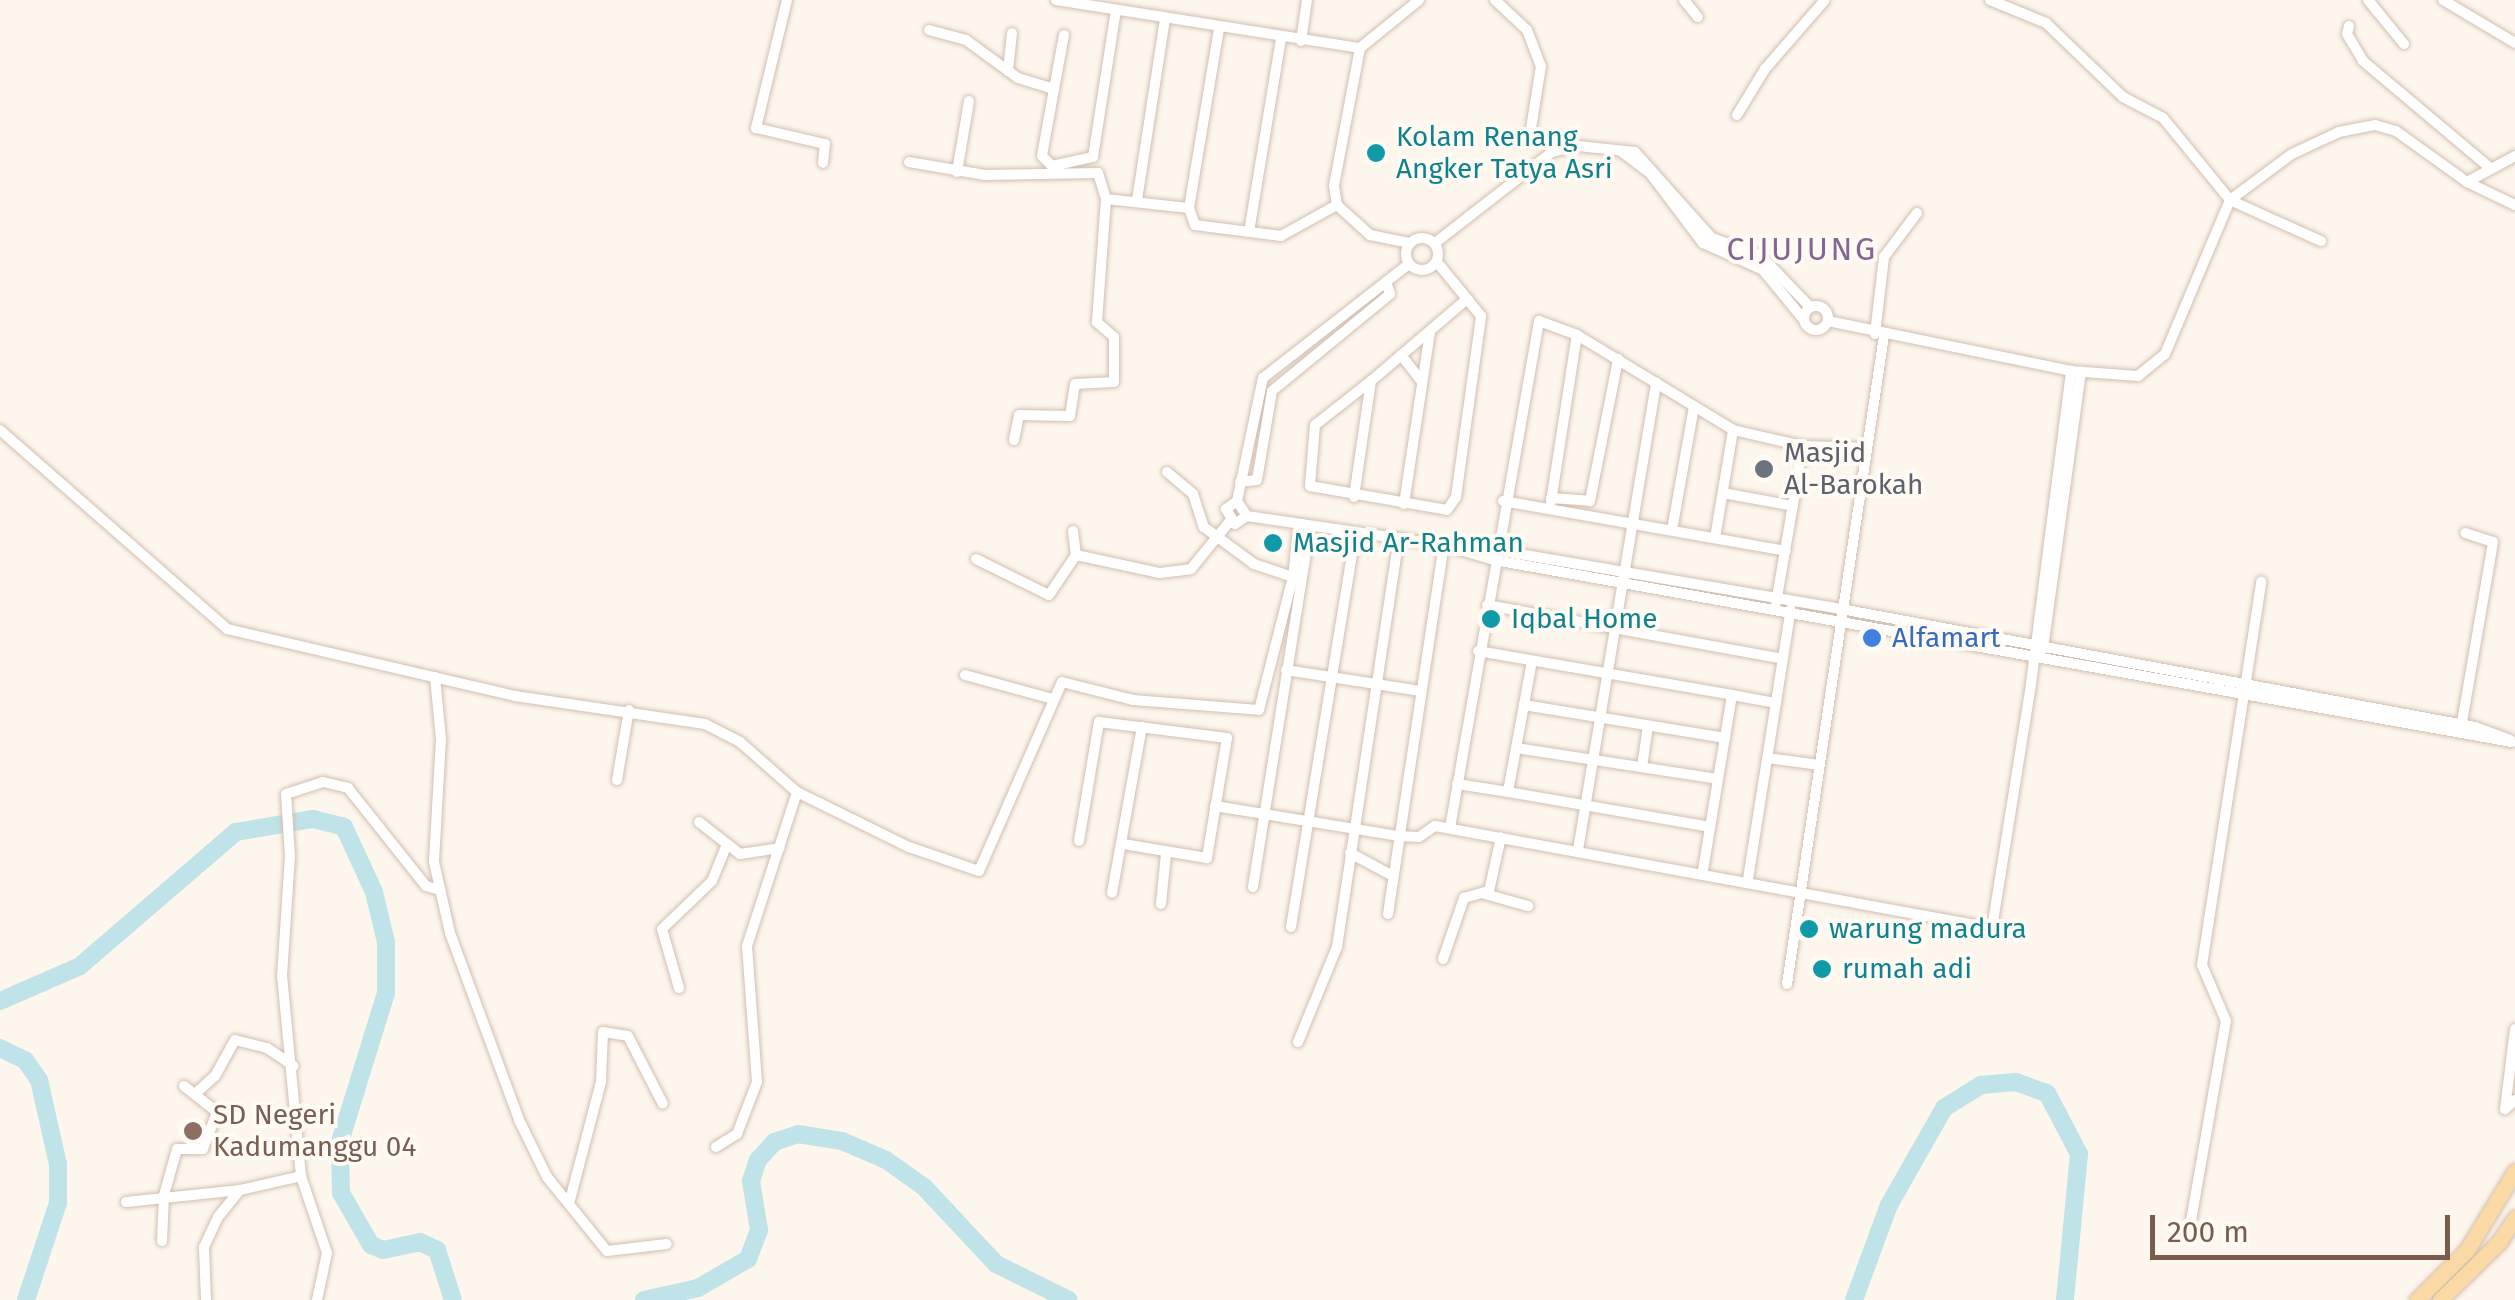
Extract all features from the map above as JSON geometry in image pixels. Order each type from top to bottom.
[{"type":"main road","points":[[2417,1300],[2467,1250],[2515,1171]]},
{"type":"main road","points":[[2440,1300],[2514,1221]]},
{"type":"street","points":[[787,0],[756,128],[825,144],[824,164]]},
{"type":"street","points":[[1056,0],[1360,48]]},
{"type":"street","points":[[1302,41],[1307,0]]},
{"type":"street","points":[[1419,0],[1360,48],[1334,186],[1337,205],[1370,235],[1410,243],[1424,237],[1435,244]]},
{"type":"street","points":[[1495,0],[1527,30],[1540,66],[1530,135],[1570,146],[1620,151],[1650,161],[1704,230],[1771,263],[1810,307],[1826,310],[1828,320]]},
{"type":"street","points":[[1684,0],[1698,17]]},
{"type":"street","points":[[1736,115],[1765,69],[1824,0]]},
{"type":"street","points":[[1990,0],[2046,23],[2123,98],[2163,118],[2230,200],[2321,242]]},
{"type":"street","points":[[2368,0],[2404,44]]},
{"type":"street","points":[[2444,0],[2515,43]]},
{"type":"street","points":[[1064,35],[1044,161],[1052,166],[1090,159],[1116,10]]},
{"type":"street","points":[[1137,200],[1165,19]]},
{"type":"street","points":[[2350,26],[2347,34],[2364,61],[2488,170]]},
{"type":"street","points":[[1219,28],[1189,208],[1195,225],[1286,235],[1337,205]]},
{"type":"street","points":[[929,30],[966,40],[1008,71],[1054,89]]},
{"type":"street","points":[[1008,71],[1012,33]]},
{"type":"street","points":[[1249,232],[1281,38]]},
{"type":"street","points":[[956,172],[968,101]]},
{"type":"street","points":[[1828,320],[1880,335],[2076,372],[2138,376],[2160,363],[2230,200],[2292,154],[2339,132],[2374,124],[2402,134],[2468,181],[2515,205]]},
{"type":"street","points":[[1435,244],[1552,152],[1570,146]]},
{"type":"street","points":[[1620,151],[1643,166],[1703,243],[1755,264],[1816,330],[1828,320]]},
{"type":"street","points":[[2468,181],[2515,156]]},
{"type":"street","points":[[909,162],[956,172],[1096,173],[1106,199],[1097,322],[1114,337],[1114,382],[1075,384],[1070,416],[1019,415],[1014,440]]},
{"type":"street","points":[[1106,199],[1189,208]]},
{"type":"street","points":[[1787,984],[1866,448],[1880,335],[1884,257],[1917,213]]},
{"type":"street","points":[[1410,243],[1410,264]]},
{"type":"street","points":[[1435,244],[1437,262],[1481,316],[1456,497],[1447,510],[1354,497],[1310,486],[1312,443],[1325,410],[1371,380],[1466,299]]},
{"type":"street","points":[[1410,264],[1427,270],[1437,262]]},
{"type":"street","points":[[1248,516],[1237,501],[1254,406],[1263,378],[1410,264]]},
{"type":"street","points":[[1240,482],[1257,480],[1275,387],[1390,294],[1386,282]]},
{"type":"street","points":[[1804,320],[1810,307]]},
{"type":"street","points":[[1341,316],[1350,327]]},
{"type":"street","points":[[1450,828],[1536,324],[1577,335],[1733,430],[1804,446],[1866,448]]},
{"type":"street","points":[[1404,504],[1430,332]]},
{"type":"street","points":[[1551,503],[1577,335]]},
{"type":"street","points":[[1300,348],[1310,358]]},
{"type":"street","points":[[1401,356],[1421,381]]},
{"type":"street","points":[[1503,501],[1590,500],[1618,358]]},
{"type":"street","points":[[1215,806],[1398,836],[1419,837],[1432,826],[1450,828],[1748,879],[1992,928],[2037,651],[2076,372]]},
{"type":"street","points":[[1354,497],[1371,380]]},
{"type":"street","points":[[1578,850],[1627,576],[1656,382]]},
{"type":"street","points":[[1254,406],[1269,408]]},
{"type":"street","points":[[1672,530],[1694,406]]},
{"type":"street","points":[[0,430],[227,629],[514,696],[629,710],[716,728],[797,792],[909,847],[982,870],[1062,682],[1072,680],[1133,700],[1255,714],[1304,525]]},
{"type":"street","points":[[1716,538],[1733,430]]},
{"type":"street","points":[[1776,603],[1804,446]]},
{"type":"street","points":[[1167,472],[1193,494],[1198,520],[1217,538],[1254,564],[1293,577]]},
{"type":"street","points":[[1723,492],[1794,506]]},
{"type":"street","points":[[1230,522],[1226,508],[1237,501]]},
{"type":"street","points":[[1551,503],[1633,524],[1786,551]]},
{"type":"street","points":[[1076,555],[1174,574],[1202,560],[1230,522],[1248,516],[1444,545],[1840,614],[2513,743]]},
{"type":"street","points":[[1253,887],[1304,525]]},
{"type":"street","points":[[976,559],[1049,595],[1076,555],[1073,530]]},
{"type":"street","points":[[1291,927],[1356,532]]},
{"type":"street","points":[[2461,731],[2493,542],[2466,532]]},
{"type":"street","points":[[1298,1042],[1332,968],[1399,538]]},
{"type":"street","points":[[1388,914],[1444,545]]},
{"type":"street","points":[[2191,1221],[2226,1021],[2202,965],[2261,582]]},
{"type":"street","points":[[1486,605],[1783,658]]},
{"type":"street","points":[[1748,879],[1792,606]]},
{"type":"street","points":[[1478,651],[1776,702]]},
{"type":"street","points":[[1508,792],[1532,661]]},
{"type":"street","points":[[1286,670],[1420,691]]},
{"type":"street","points":[[965,675],[1053,699]]},
{"type":"street","points":[[435,677],[440,739],[431,829],[440,890],[519,1120],[547,1177],[570,1200],[608,1251],[667,1244]]},
{"type":"street","points":[[1703,872],[1732,695]]},
{"type":"street","points":[[1524,705],[1725,738]]},
{"type":"street","points":[[618,780],[629,710]]},
{"type":"street","points":[[1079,841],[1100,722],[1228,733],[1207,858],[1123,844]]},
{"type":"street","points":[[1642,767],[1648,726]]},
{"type":"street","points":[[1112,894],[1142,727]]},
{"type":"street","points":[[1516,748],[1718,779]]},
{"type":"street","points":[[1767,758],[1820,765]]},
{"type":"street","points":[[322,1298],[326,1241],[314,1226],[301,1176],[294,1066],[282,976],[290,836],[288,792],[308,784],[348,788],[426,886],[440,890]]},
{"type":"street","points":[[1457,784],[1710,826]]},
{"type":"street","points":[[716,1147],[737,1134],[758,1082],[747,946],[797,792]]},
{"type":"street","points":[[699,822],[726,848],[751,855],[780,848]]},
{"type":"street","points":[[1485,894],[1500,837]]},
{"type":"street","points":[[679,988],[662,929],[712,880],[726,848]]},
{"type":"street","points":[[1350,853],[1393,876]]},
{"type":"street","points":[[1161,904],[1166,854]]},
{"type":"street","points":[[1443,958],[1464,898],[1485,894],[1528,906]]},
{"type":"street","points":[[2515,1029],[2506,1109],[2515,1100]]},
{"type":"street","points":[[570,1200],[600,1082],[603,1032],[630,1039],[662,1104]]},
{"type":"street","points":[[196,1093],[215,1076],[235,1040],[267,1048],[294,1066]]},
{"type":"street","points":[[162,1241],[164,1195],[178,1146],[203,1149],[216,1115],[214,1104],[184,1086]]},
{"type":"street","points":[[126,1202],[240,1190],[301,1176]]},
{"type":"street","points":[[206,1300],[204,1247],[240,1190]]},
{"type":"waterway","points":[[0,1001],[80,966],[236,832],[313,819],[344,827],[374,892],[386,942],[386,993],[340,1142],[341,1193],[371,1245],[383,1250],[420,1242],[437,1250],[453,1300]]},
{"type":"waterway","points":[[0,1048],[25,1060],[39,1080],[58,1164],[58,1203],[26,1300]]},
{"type":"waterway","points":[[1854,1300],[1889,1205],[1944,1108],[1981,1085],[2016,1082],[2047,1093],[2079,1154],[2065,1300]]},
{"type":"waterway","points":[[644,1300],[698,1288],[748,1259],[759,1230],[751,1181],[758,1160],[774,1142],[798,1134],[842,1141],[886,1160],[924,1187],[996,1264],[1069,1300]]},
{"type":"place","name":"Kolam Renang Angker Tatya Asri","points":[[1376,153]]},
{"type":"place","name":"Masjid Al-Barokah","points":[[1764,469]]},
{"type":"place","name":"Masjid Ar-Rahman","points":[[1273,543]]},
{"type":"place","name":"Iqbal Home","points":[[1491,619]]},
{"type":"place","name":"Alfamart","points":[[1872,638]]},
{"type":"place","name":"warung madura","points":[[1809,929]]},
{"type":"place","name":"rumah adi","points":[[1822,969]]},
{"type":"place","name":"SD Negeri Kadumanggu 04","points":[[193,1131]]},
{"type":"district","name":"CIJUJUNG","points":[[1802,249]]}]
